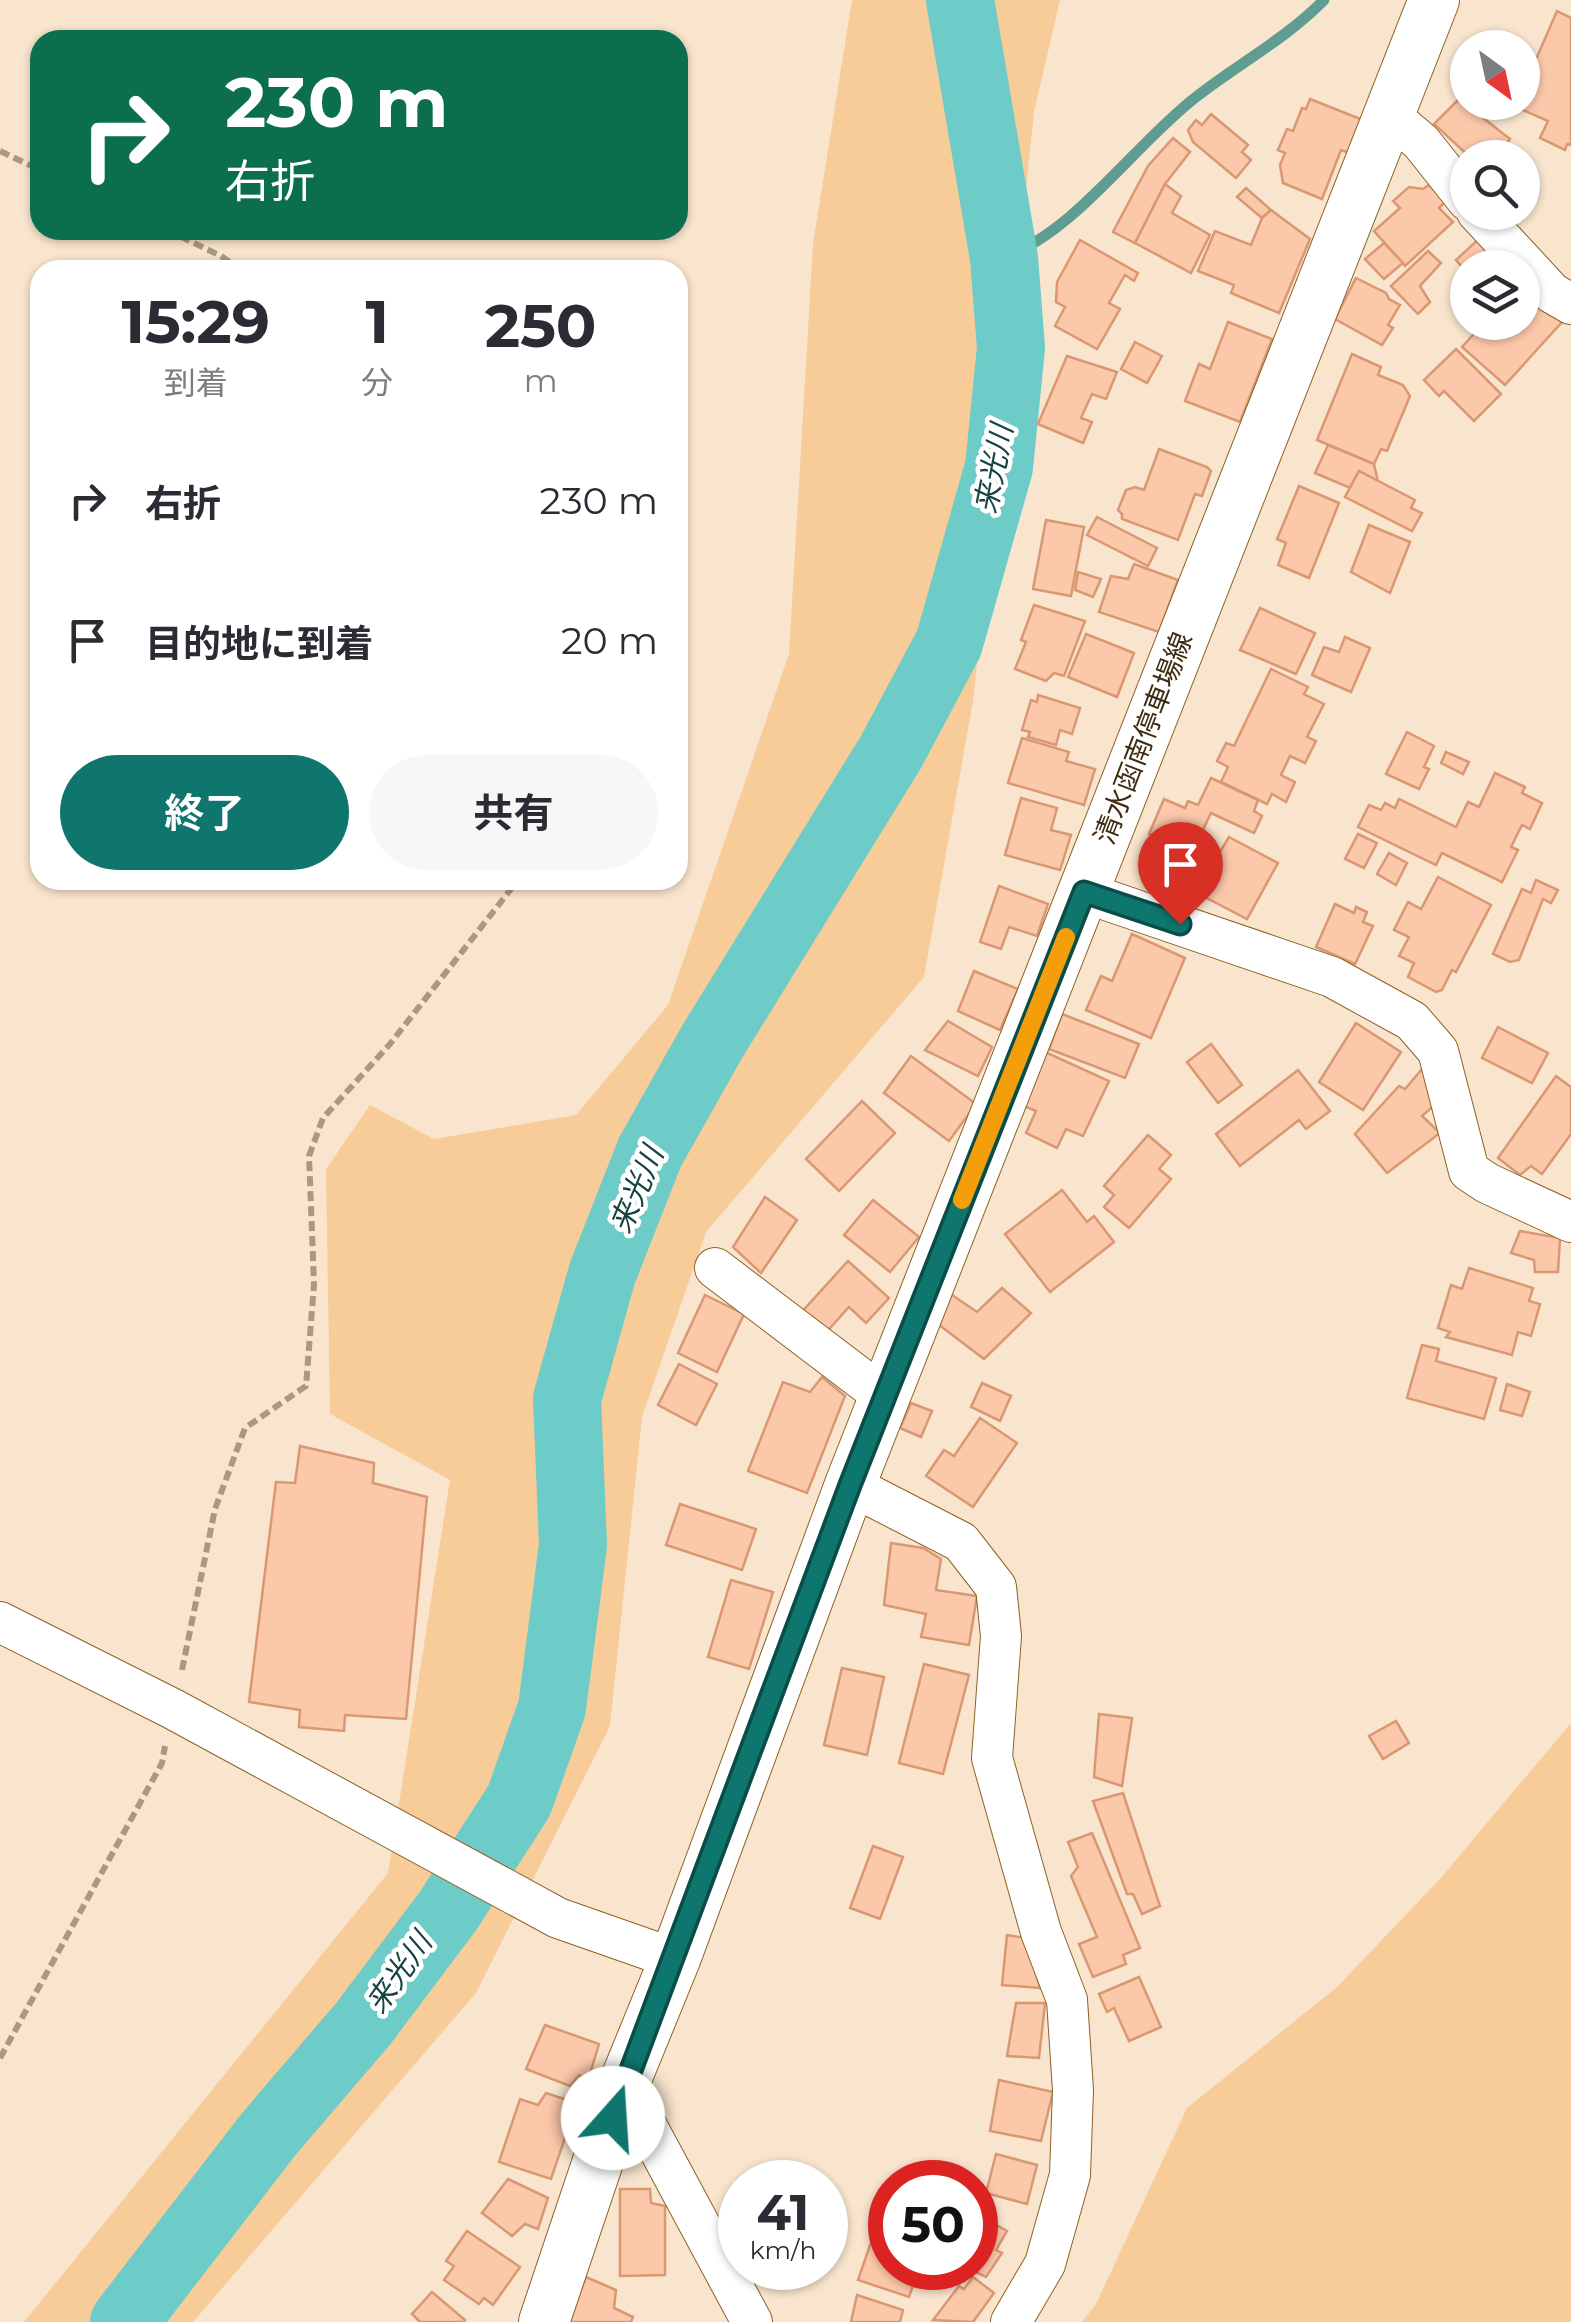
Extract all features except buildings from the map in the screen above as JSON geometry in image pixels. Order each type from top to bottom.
[{"type":"main road","name":"清水函南停車場線","points":[[544,2322],[624,2084],[850,1485],[1434,0]]},
{"type":"street","points":[[1388,114],[1421,142],[1450,178]]},
{"type":"street","points":[[1493,230],[1552,294],[1571,304]]},
{"type":"street","points":[[1084,892],[1332,977],[1412,1020],[1438,1051],[1469,1171],[1571,1222]]},
{"type":"street","points":[[714,1268],[885,1397]]},
{"type":"street","points":[[850,1485],[961,1542],[996,1587],[1001,1636],[992,1758],[1041,1932],[1067,2000],[1073,2090],[1070,2175],[1045,2264],[1011,2322]]},
{"type":"street","points":[[0,1622],[173,1708],[558,1918],[674,1959]]},
{"type":"street","points":[[624,2084],[752,2322]]},
{"type":"path","points":[[0,151],[30,165]]},
{"type":"path","points":[[188,240],[226,260]]},
{"type":"path","points":[[0,2058],[162,1763],[215,1509],[245,1428],[306,1386],[314,1284],[309,1156],[323,1118],[390,1044],[510,890]]},
{"type":"shaded area","points":[[852,0],[1060,0],[1034,112],[973,701],[924,977],[706,1232],[642,1417],[610,1726],[476,1993],[193,2322],[24,2322],[388,1873],[450,1480],[330,1414],[326,1169],[370,1105],[434,1139],[576,1115],[668,1005],[789,654],[813,244]]},
{"type":"shaded area","points":[[1571,1723],[1571,2322],[1082,2322],[1096,2304],[1187,2108],[1337,1987],[1439,1880]]},
{"type":"waterway","name":"来光川","points":[[124,2322],[268,2135],[363,2024],[448,1911],[519,1801],[552,1708],[573,1545],[567,1399],[602,1274],[650,1152],[712,1042],[891,752],[949,643],[999,467],[1011,348],[1004,258],[960,0]]},
{"type":"waterway","points":[[1004,258],[1056,228],[1173,117],[1324,0]]},
{"type":"slow traffic","points":[[962,1200],[1066,937]]},
{"type":"route","points":[[613,2118],[850,1485],[1084,892],[1180,924]]}]
